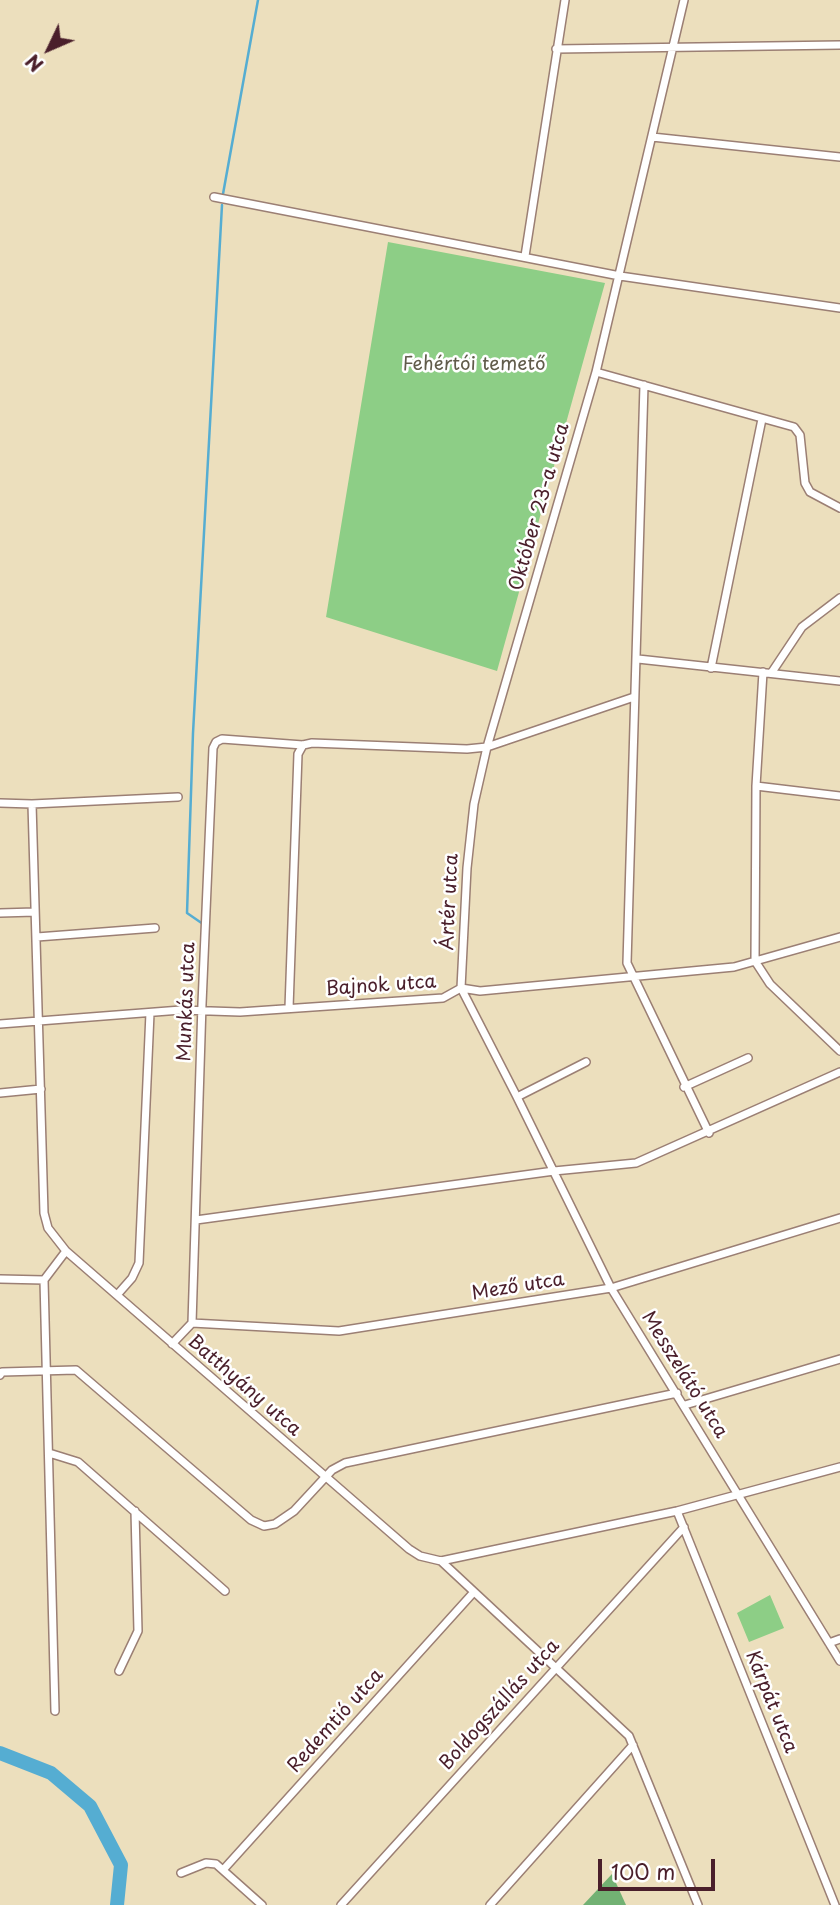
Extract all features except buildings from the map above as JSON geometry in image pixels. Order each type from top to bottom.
[{"type":"street","points":[[525,256],[565,0]]},
{"type":"street","name":"Október 23-a utca","points":[[487,747],[596,372],[684,0]]},
{"type":"street","points":[[556,49],[840,45]]},
{"type":"street","points":[[652,137],[840,157]]},
{"type":"street","points":[[214,197],[620,276],[840,308]]},
{"type":"street","points":[[596,372],[794,428],[800,435],[805,482],[810,492],[840,508]]},
{"type":"street","points":[[643,385],[638,659],[634,697],[627,963],[684,1087],[709,1133]]},
{"type":"street","points":[[711,668],[762,419]]},
{"type":"street","points":[[772,672],[802,627],[840,598]]},
{"type":"street","points":[[638,659],[840,681]]},
{"type":"street","points":[[763,672],[756,786],[755,961],[771,984],[840,1051]]},
{"type":"street","points":[[487,747],[634,697]]},
{"type":"street","name":"Munkás utca","points":[[192,1324],[213,748],[222,739],[303,745],[487,747]]},
{"type":"street","points":[[289,1008],[298,754],[303,745]]},
{"type":"street","name":"Ártér utca","points":[[461,988],[474,804],[487,747]]},
{"type":"street","points":[[756,786],[840,796]]},
{"type":"street","points":[[0,803],[178,797]]},
{"type":"street","name":"Batthyány utca","points":[[32,804],[44,1213],[48,1228],[66,1251],[409,1549],[420,1556],[441,1561]]},
{"type":"street","points":[[0,913],[35,912]]},
{"type":"street","points":[[37,937],[155,928]]},
{"type":"street","name":"Bajnok utca","points":[[0,1024],[150,1013],[289,1008],[443,998],[453,995],[461,988],[480,991],[734,967],[840,937]]},
{"type":"street","points":[[461,988],[517,1097],[586,1062]]},
{"type":"street","points":[[117,1295],[132,1278],[139,1263],[150,1013]]},
{"type":"street","points":[[684,1087],[748,1058]]},
{"type":"street","points":[[195,1220],[554,1171],[636,1164],[840,1072]]},
{"type":"street","points":[[0,1093],[41,1090]]},
{"type":"street","name":"Messzelátó utca","points":[[517,1097],[611,1288],[840,1661]]},
{"type":"street","name":"Mező utca","points":[[192,1324],[339,1331],[611,1288],[840,1218]]},
{"type":"street","points":[[55,1711],[44,1280],[66,1251]]},
{"type":"street","points":[[0,1279],[44,1280]]},
{"type":"street","points":[[172,1344],[192,1324]]},
{"type":"street","points":[[685,1405],[840,1359]]},
{"type":"street","points":[[0,1375],[2,1372],[47,1369],[76,1370],[251,1520],[264,1526],[275,1524],[294,1511],[345,1463],[677,1393]]},
{"type":"street","points":[[49,1453],[78,1462],[225,1591]]},
{"type":"street","points":[[441,1561],[677,1511],[840,1466]]},
{"type":"street","points":[[119,1671],[138,1631],[135,1511]]},
{"type":"street","name":"Kárpát utca","points":[[677,1511],[835,1905]]},
{"type":"street","name":"Boldogszállás utca","points":[[341,1905],[554,1667],[684,1527]]},
{"type":"street","points":[[441,1561],[629,1736],[698,1905]]},
{"type":"street","name":"Redemtió utca","points":[[223,1870],[473,1593]]},
{"type":"street","points":[[829,1643],[840,1639]]},
{"type":"street","points":[[490,1905],[633,1745]]},
{"type":"street","points":[[181,1873],[206,1863],[216,1864],[262,1905]]},
{"type":"green space","name":"Fehértói temető","points":[[388,242],[605,283],[497,671],[326,617]]},
{"type":"green space","points":[[770,1595],[784,1628],[749,1642],[737,1613]]},
{"type":"green space","points":[[612,1874],[626,1905],[583,1905]]},
{"type":"waterway","points":[[223,194],[258,0]]},
{"type":"waterway","points":[[203,924],[187,913],[193,733],[222,205]]},
{"type":"waterway","points":[[0,1753],[51,1773],[90,1806],[121,1865],[117,1905]]}]
